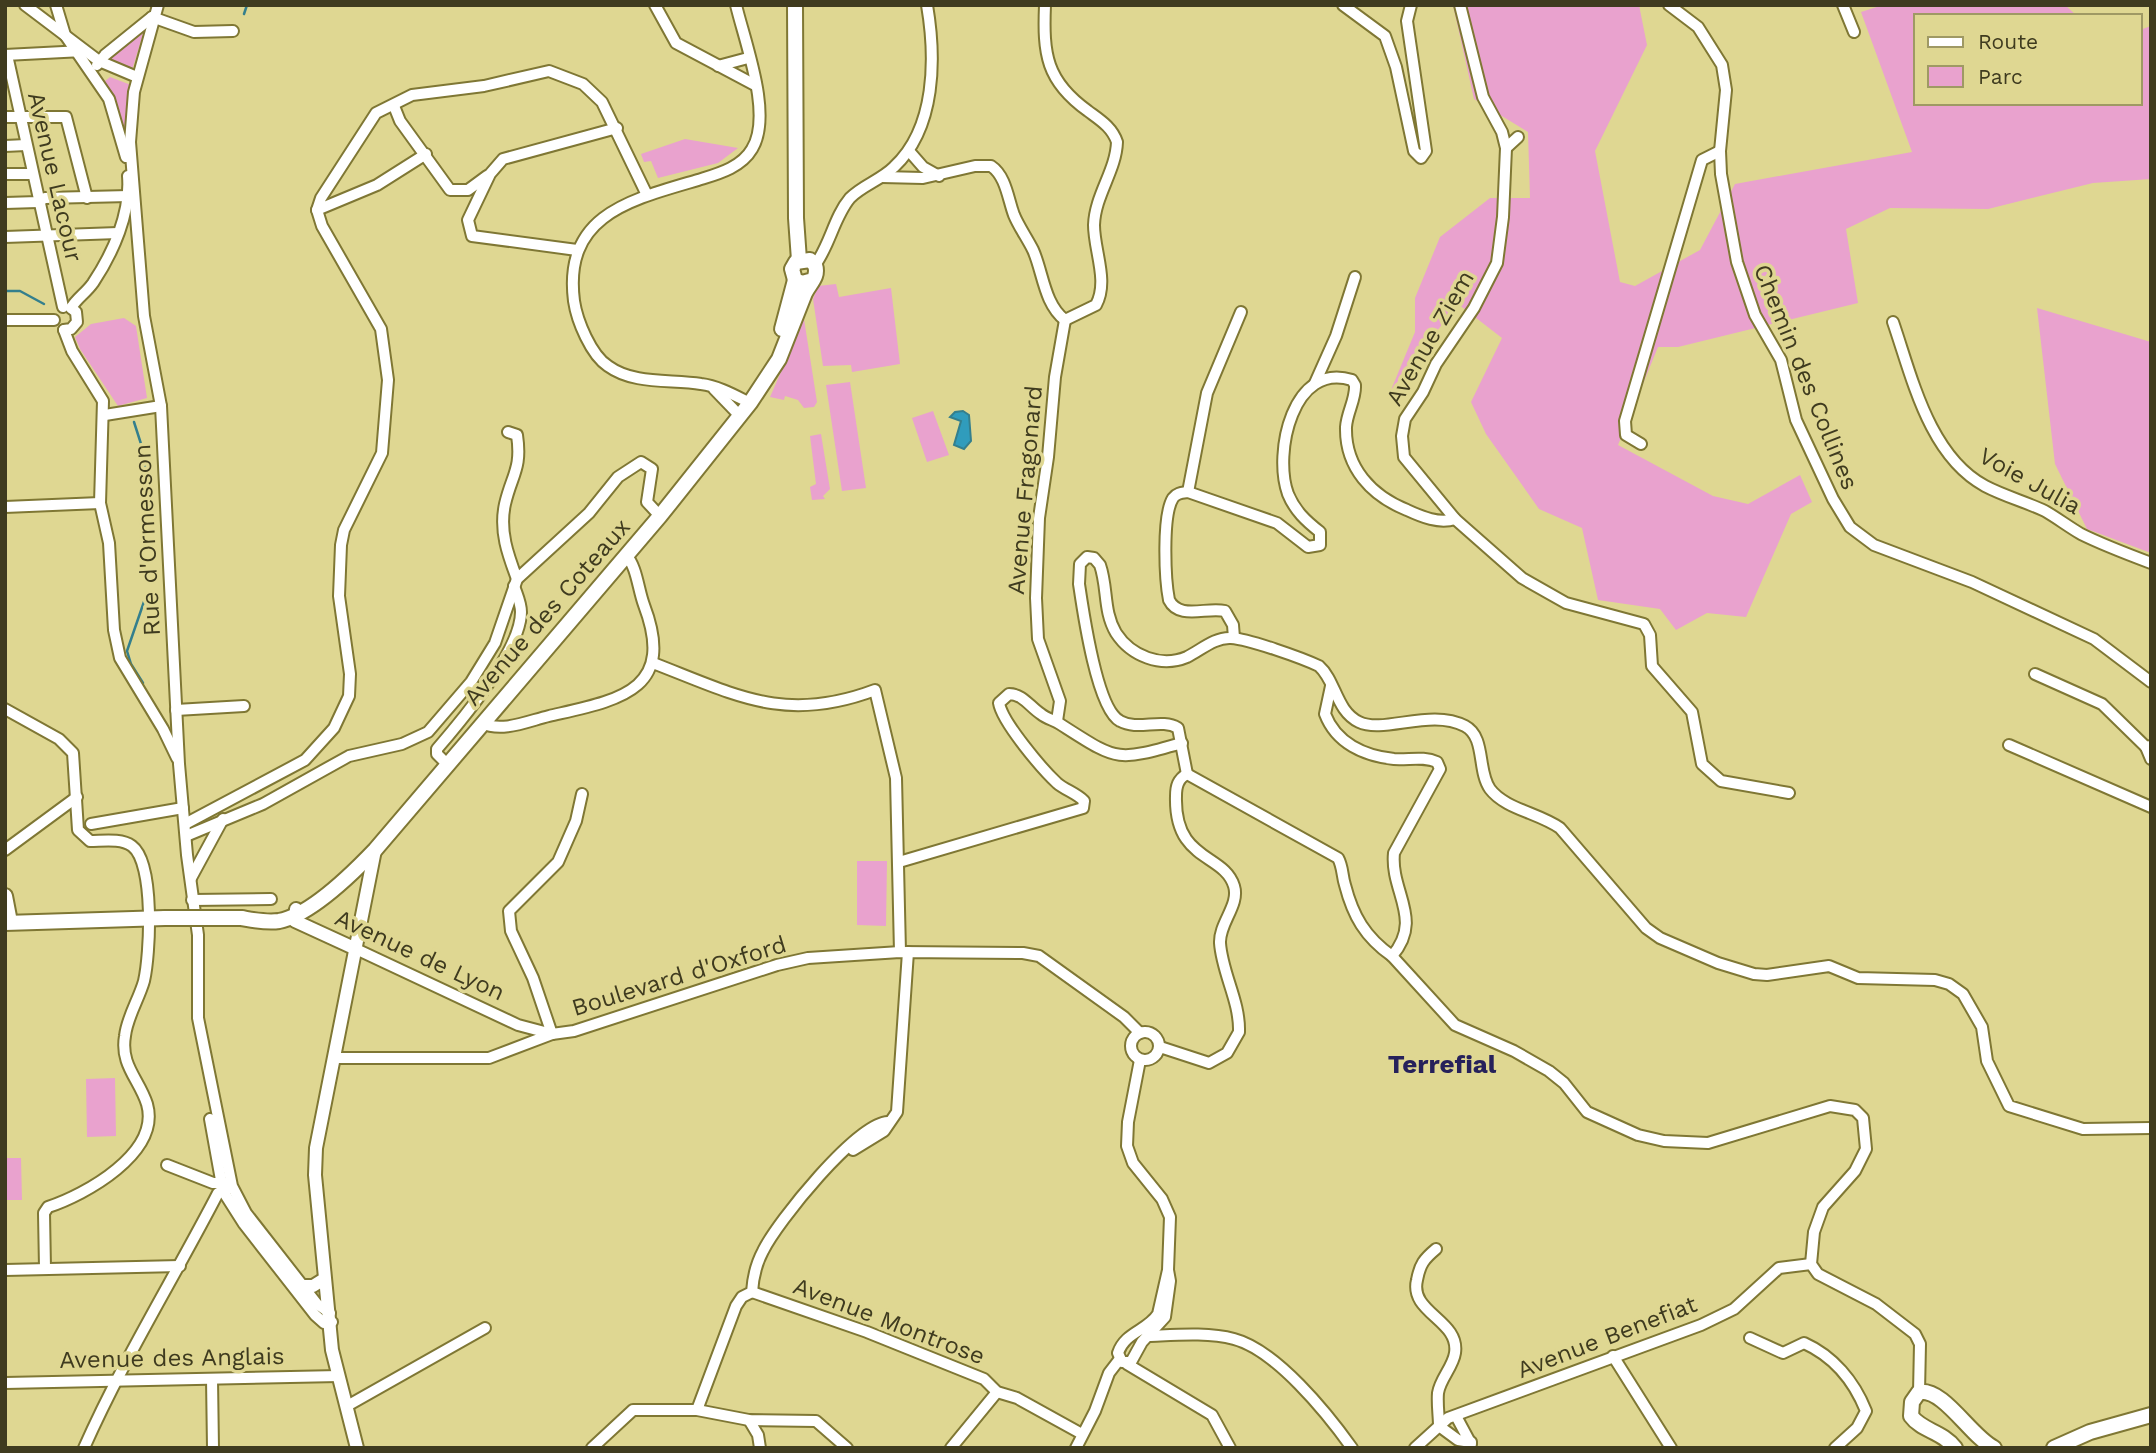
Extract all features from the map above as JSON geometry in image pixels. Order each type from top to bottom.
[{"type":"main road","points":[[795,5],[796,218],[799,260],[792,269],[795,280],[802,284],[813,280],[817,271],[815,265],[810,260],[799,260]]},
{"type":"main road","name":"Avenue des Coteaux","points":[[772,370],[795,280]]},
{"type":"main road","name":"Avenue des Coteaux","points":[[272,911],[295,915],[350,875],[375,850],[660,516],[750,403],[772,370],[813,280]]},
{"type":"main road","name":"Avenue des Coteaux","points":[[150,917],[241,918],[307,901],[333,887]]},
{"type":"main road","points":[[5,896],[8,923],[150,917]]},
{"type":"main road","points":[[1955,1448],[1943,1434],[1923,1426],[1911,1416],[1912,1402],[1919,1392],[1937,1396],[1974,1434],[1994,1448]]},
{"type":"main road","points":[[2054,1448],[2091,1432],[2151,1415]]},
{"type":"street","points":[[25,5],[82,51],[137,77]]},
{"type":"street","points":[[56,5],[65,35]]},
{"type":"street","points":[[93,72],[99,61],[152,17],[158,5]]},
{"type":"street","points":[[655,5],[676,43],[755,85]]},
{"type":"street","points":[[736,5],[761,110],[760,130],[745,158],[716,174],[648,195],[597,223],[577,250],[571,278],[575,307],[587,338],[606,365],[632,377],[712,387],[750,403]]},
{"type":"street","points":[[815,265],[850,198],[881,177],[909,151],[923,119],[930,89],[931,50],[927,5]]},
{"type":"street","points":[[881,177],[939,176],[983,165],[998,170],[1015,216],[1034,252],[1051,302],[1065,320],[1096,305],[1101,291],[1095,214],[1117,142],[1114,132],[1074,101],[1050,73],[1044,34],[1045,5]]},
{"type":"street","points":[[1343,5],[1385,36],[1396,68],[1414,151],[1421,158],[1426,151],[1407,21],[1411,5]]},
{"type":"street","points":[[1460,5],[1483,97],[1502,132],[1506,148],[1518,137]]},
{"type":"street","name":"Chemin des Collines","points":[[1669,5],[1698,27],[1722,65],[1726,90],[1720,151],[1730,223],[1744,289],[1781,360],[1796,420],[1833,499],[1850,527],[1874,545],[1972,582],[2094,639],[2151,682]]},
{"type":"street","points":[[1843,5],[1854,32]]},
{"type":"street","points":[[152,17],[194,32],[233,31]]},
{"type":"street","name":"Rue d'Ormesson","points":[[152,17],[137,77],[130,132],[144,316],[161,406],[179,764],[193,897],[198,1018],[227,1186]]},
{"type":"street","points":[[6,55],[82,51]]},
{"type":"street","points":[[54,320],[57,310],[67,307],[92,285],[118,233],[129,196],[125,154],[117,121],[82,51]]},
{"type":"street","name":"Avenue Lacour","points":[[6,55],[46,236],[67,307]]},
{"type":"street","points":[[718,66],[748,58]]},
{"type":"street","points":[[185,830],[219,807],[305,760],[334,728],[349,696],[350,674],[339,596],[341,545],[344,530],[382,453],[388,380],[381,329],[322,226],[317,210],[326,188],[376,113],[412,95],[484,86],[549,71],[569,76],[603,102],[648,195]]},
{"type":"street","points":[[394,106],[400,121],[445,184],[455,192],[468,190],[490,174],[510,154],[617,128]]},
{"type":"street","points":[[5,117],[66,117],[87,198]]},
{"type":"street","points":[[5,146],[26,145]]},
{"type":"street","name":"Avenue Ziem","points":[[1506,148],[1497,263],[1474,308],[1436,364],[1423,392],[1405,419],[1402,436],[1404,457],[1455,519],[1504,564],[1542,592],[1566,603],[1644,624],[1650,635],[1652,666],[1692,712],[1702,764],[1721,780],[1789,793]]},
{"type":"street","points":[[909,151],[923,167],[939,176]]},
{"type":"street","points":[[1641,444],[1626,435],[1625,421],[1702,160],[1720,151]]},
{"type":"street","points":[[317,210],[377,186],[426,154]]},
{"type":"street","points":[[5,174],[32,174]]},
{"type":"street","points":[[490,174],[468,220],[472,236],[577,250]]},
{"type":"street","points":[[5,203],[38,202],[45,198],[129,196]]},
{"type":"street","points":[[122,222],[128,220],[138,224]]},
{"type":"street","points":[[5,237],[118,233]]},
{"type":"street","points":[[1234,638],[1230,615],[1225,611],[1182,611],[1172,607],[1168,600],[1171,500],[1178,493],[1188,492],[1277,523],[1308,547],[1320,545],[1320,532],[1295,508],[1288,493],[1282,458],[1283,438],[1291,418],[1314,383],[1336,336],[1355,277]]},
{"type":"street","points":[[64,330],[71,329],[77,322],[76,312],[67,307]]},
{"type":"street","points":[[1188,492],[1207,393],[1241,312]]},
{"type":"street","points":[[5,320],[54,320],[64,330],[72,351],[102,396],[105,415],[100,503],[109,543],[114,630],[120,659],[163,729],[179,764]]},
{"type":"street","name":"Avenue Fragonard","points":[[1056,721],[1059,696],[1038,639],[1036,598],[1039,518],[1055,377],[1065,320]]},
{"type":"street","name":"Voie Julia","points":[[1893,321],[1915,386],[1933,426],[1944,448],[1961,469],[1984,486],[2045,512],[2081,534],[2151,563]]},
{"type":"street","points":[[1314,383],[1334,377],[1352,380],[1355,384],[1348,414],[1348,442],[1361,477],[1377,495],[1430,519],[1446,522],[1455,519]]},
{"type":"street","points":[[730,393],[762,385]]},
{"type":"street","points":[[712,387],[740,416]]},
{"type":"street","points":[[105,415],[161,406]]},
{"type":"street","points":[[447,765],[437,749],[478,698],[515,639],[521,613],[502,532],[505,504],[520,457],[517,435],[508,432]]},
{"type":"street","points":[[185,830],[263,804],[349,756],[402,744],[429,732],[471,682],[495,643],[515,583],[589,513],[618,477],[632,465],[641,463],[652,469],[647,502],[660,516]]},
{"type":"street","points":[[5,508],[100,503]]},
{"type":"street","points":[[482,723],[489,727],[507,726],[602,703],[641,684],[653,663],[653,631],[626,555]]},
{"type":"street","points":[[1187,775],[1180,732],[1174,726],[1128,724],[1118,720],[1106,704],[1082,607],[1080,564],[1083,559],[1091,557],[1100,565],[1109,617],[1124,643],[1135,653],[1155,659],[1178,660],[1218,640],[1234,638],[1319,666],[1329,677],[1343,707],[1361,723],[1377,725],[1421,719],[1464,726],[1475,736],[1481,768],[1491,789],[1511,804],[1544,816],[1560,828],[1646,928],[1660,938],[1718,963],[1754,974],[1767,975],[1829,966],[1858,978],[1935,980],[1949,985],[1963,993],[1982,1027],[1987,1061],[2008,1106],[2083,1129],[2151,1128]]},
{"type":"street","points":[[653,663],[713,689],[792,707],[836,703],[875,690],[896,771],[904,952],[897,1109],[884,1131],[832,1164],[776,1228],[756,1268],[751,1292],[742,1297],[736,1306],[716,1368],[697,1410]]},
{"type":"street","points":[[2035,674],[2102,704],[2148,746],[2151,758]]},
{"type":"street","points":[[1331,686],[1325,714],[1337,735],[1350,747],[1395,759],[1430,758],[1437,762],[1440,769],[1394,853],[1392,867],[1406,908],[1407,928],[1401,946],[1392,956]]},
{"type":"street","points":[[899,862],[1083,808],[1081,797],[1059,785],[1041,766],[1003,715],[999,703],[1004,696],[1015,694],[1043,716],[1056,721],[1091,746],[1110,754],[1136,756],[1182,743]]},
{"type":"street","points":[[176,710],[244,706]]},
{"type":"street","points":[[5,709],[38,725],[68,746],[75,760],[78,830],[90,841],[122,842],[137,853],[145,877],[150,917],[144,981],[125,1033],[123,1051],[127,1068],[148,1108],[147,1127],[138,1146],[119,1168],[92,1189],[48,1207],[44,1213],[45,1268]]},
{"type":"street","points":[[163,729],[177,725]]},
{"type":"street","points":[[2009,745],[2151,807]]},
{"type":"street","points":[[1187,775],[1338,858],[1361,928],[1372,942],[1392,956],[1455,1026],[1517,1053],[1564,1083],[1587,1112],[1638,1135],[1664,1141],[1716,1142],[1819,1108],[1840,1106],[1856,1110],[1863,1118],[1866,1149],[1855,1171],[1823,1207],[1814,1232],[1811,1264],[1818,1274],[1876,1304],[1914,1334],[1920,1344],[1919,1392]]},
{"type":"street","points":[[1140,1060],[1131,1049],[1132,1040],[1140,1033],[1153,1034],[1160,1046],[1209,1063],[1227,1053],[1239,1032],[1220,941],[1236,891],[1230,876],[1197,854],[1183,834],[1175,807],[1176,790],[1178,781],[1187,775]]},
{"type":"street","points":[[552,1034],[533,978],[511,931],[509,911],[558,862],[576,821],[582,794]]},
{"type":"street","points":[[5,850],[77,797]]},
{"type":"street","points":[[191,878],[223,819],[219,807]]},
{"type":"street","points":[[91,824],[183,808]]},
{"type":"street","points":[[327,1317],[315,1175],[316,1148],[375,850]]},
{"type":"street","points":[[350,875],[363,875],[369,887]]},
{"type":"street","points":[[193,897],[272,911]]},
{"type":"street","name":"Avenue de Lyon","points":[[307,901],[294,911],[295,921],[518,1026],[552,1034]]},
{"type":"street","name":"Boulevard d'Oxford","points":[[334,1058],[481,1059],[552,1034],[586,1027],[790,962],[904,952],[1023,953],[1038,956],[1124,1017],[1140,1033]]},
{"type":"street","points":[[518,1026],[522,1036],[518,1048]]},
{"type":"street","points":[[1140,1060],[1153,1058],[1160,1046]]},
{"type":"street","points":[[1076,1448],[1095,1411],[1109,1373],[1123,1362],[1135,1358],[1148,1336],[1163,1321],[1170,1290],[1170,1217],[1161,1199],[1133,1163],[1127,1146],[1128,1122],[1140,1060]]},
{"type":"street","points":[[167,1165],[227,1186],[327,1317]]},
{"type":"street","points":[[84,1448],[115,1379],[180,1266],[218,1193],[227,1186]]},
{"type":"street","points":[[227,1186],[244,1224],[327,1317]]},
{"type":"street","points":[[1436,1249],[1421,1262],[1414,1291],[1418,1302],[1445,1326],[1455,1352],[1438,1392],[1438,1426],[1458,1440],[1472,1445]]},
{"type":"street","points":[[322,1254],[321,1281],[332,1350],[357,1448]]},
{"type":"street","name":"Avenue Benefiat","points":[[1415,1448],[1452,1417],[1701,1325],[1734,1309],[1779,1268],[1811,1264]]},
{"type":"street","points":[[5,1270],[180,1266]]},
{"type":"street","points":[[1168,1270],[1155,1318],[1128,1337],[1119,1349],[1123,1362],[1212,1415],[1230,1448]]},
{"type":"street","points":[[304,1286],[313,1286],[321,1281]]},
{"type":"street","name":"Avenue Montrose","points":[[751,1292],[952,1365],[984,1379],[997,1392],[1017,1398],[1082,1434]]},
{"type":"street","points":[[1163,1321],[1171,1335]]},
{"type":"street","points":[[347,1406],[485,1328]]},
{"type":"street","points":[[1128,1337],[1223,1337],[1245,1343],[1297,1382],[1352,1448]]},
{"type":"street","points":[[1750,1338],[1783,1353],[1804,1343],[1827,1353],[1860,1395],[1866,1411],[1857,1428],[1835,1448]]},
{"type":"street","points":[[1613,1356],[1671,1448]]},
{"type":"street","name":"Avenue des Anglais","points":[[5,1383],[339,1376]]},
{"type":"street","points":[[212,1379],[213,1448]]},
{"type":"street","points":[[951,1448],[997,1392]]},
{"type":"street","points":[[592,1448],[633,1410],[697,1410],[749,1420],[816,1421],[847,1448]]},
{"type":"street","points":[[1452,1417],[1472,1445]]},
{"type":"street","points":[[749,1420],[758,1435],[760,1448]]},
{"type":"green space","points":[[1453,5],[1639,5],[1647,45],[1595,151],[1620,282],[1635,286],[1700,250],[1735,184],[1912,152],[1861,12],[1883,5],[2065,5],[2075,14],[1914,14],[1914,105],[2142,105],[2142,29],[2151,26],[2151,179],[2093,183],[1988,209],[1890,208],[1846,229],[1858,303],[1678,347],[1658,347],[1618,445],[1713,496],[1748,504],[1800,475],[1812,502],[1791,514],[1746,617],[1707,613],[1676,630],[1660,609],[1598,600],[1582,528],[1539,509],[1486,434],[1471,402],[1502,338],[1458,304],[1391,390],[1415,332],[1415,298],[1440,237],[1490,198],[1530,198],[1528,132],[1474,99]]},
{"type":"green space","points":[[140,32],[143,34],[132,70],[108,61]]},
{"type":"green space","points":[[110,77],[131,85],[125,133],[104,82]]},
{"type":"green space","points":[[685,139],[738,148],[718,163],[658,178],[651,161],[644,162],[641,154]]},
{"type":"green space","points":[[836,284],[839,297],[891,288],[900,364],[852,372],[851,365],[823,366],[813,299],[818,286]]},
{"type":"green space","points":[[2037,308],[2151,342],[2151,553],[2087,529],[2055,464]]},
{"type":"green space","points":[[124,318],[136,326],[147,398],[118,406],[80,349],[75,337],[91,324]]},
{"type":"green space","points":[[804,319],[817,402],[814,407],[804,408],[798,400],[785,396],[784,400],[770,397]]},
{"type":"green space","points":[[850,382],[866,488],[842,491],[826,385]]},
{"type":"green space","points":[[933,411],[949,455],[927,462],[912,418]]},
{"type":"green space","points":[[821,434],[830,489],[823,496],[825,499],[812,500],[810,487],[816,484],[810,436]]},
{"type":"green space","points":[[857,861],[887,861],[886,926],[857,925]]},
{"type":"green space","points":[[115,1078],[116,1136],[87,1137],[86,1079]]},
{"type":"green space","points":[[5,1158],[21,1158],[22,1200],[5,1200]]},
{"type":"water","points":[[963,411],[969,415],[971,441],[964,449],[954,445],[961,421],[950,417],[955,412]]},
{"type":"waterway","points":[[244,14],[247,5]]},
{"type":"waterway","points":[[5,291],[20,291],[44,304]]},
{"type":"waterway","points":[[134,422],[142,447],[148,486]]},
{"type":"waterway","points":[[143,683],[131,664],[127,651],[147,593]]},
{"type":"district","name":"Terrefial","points":[[1442,1064]]}]
